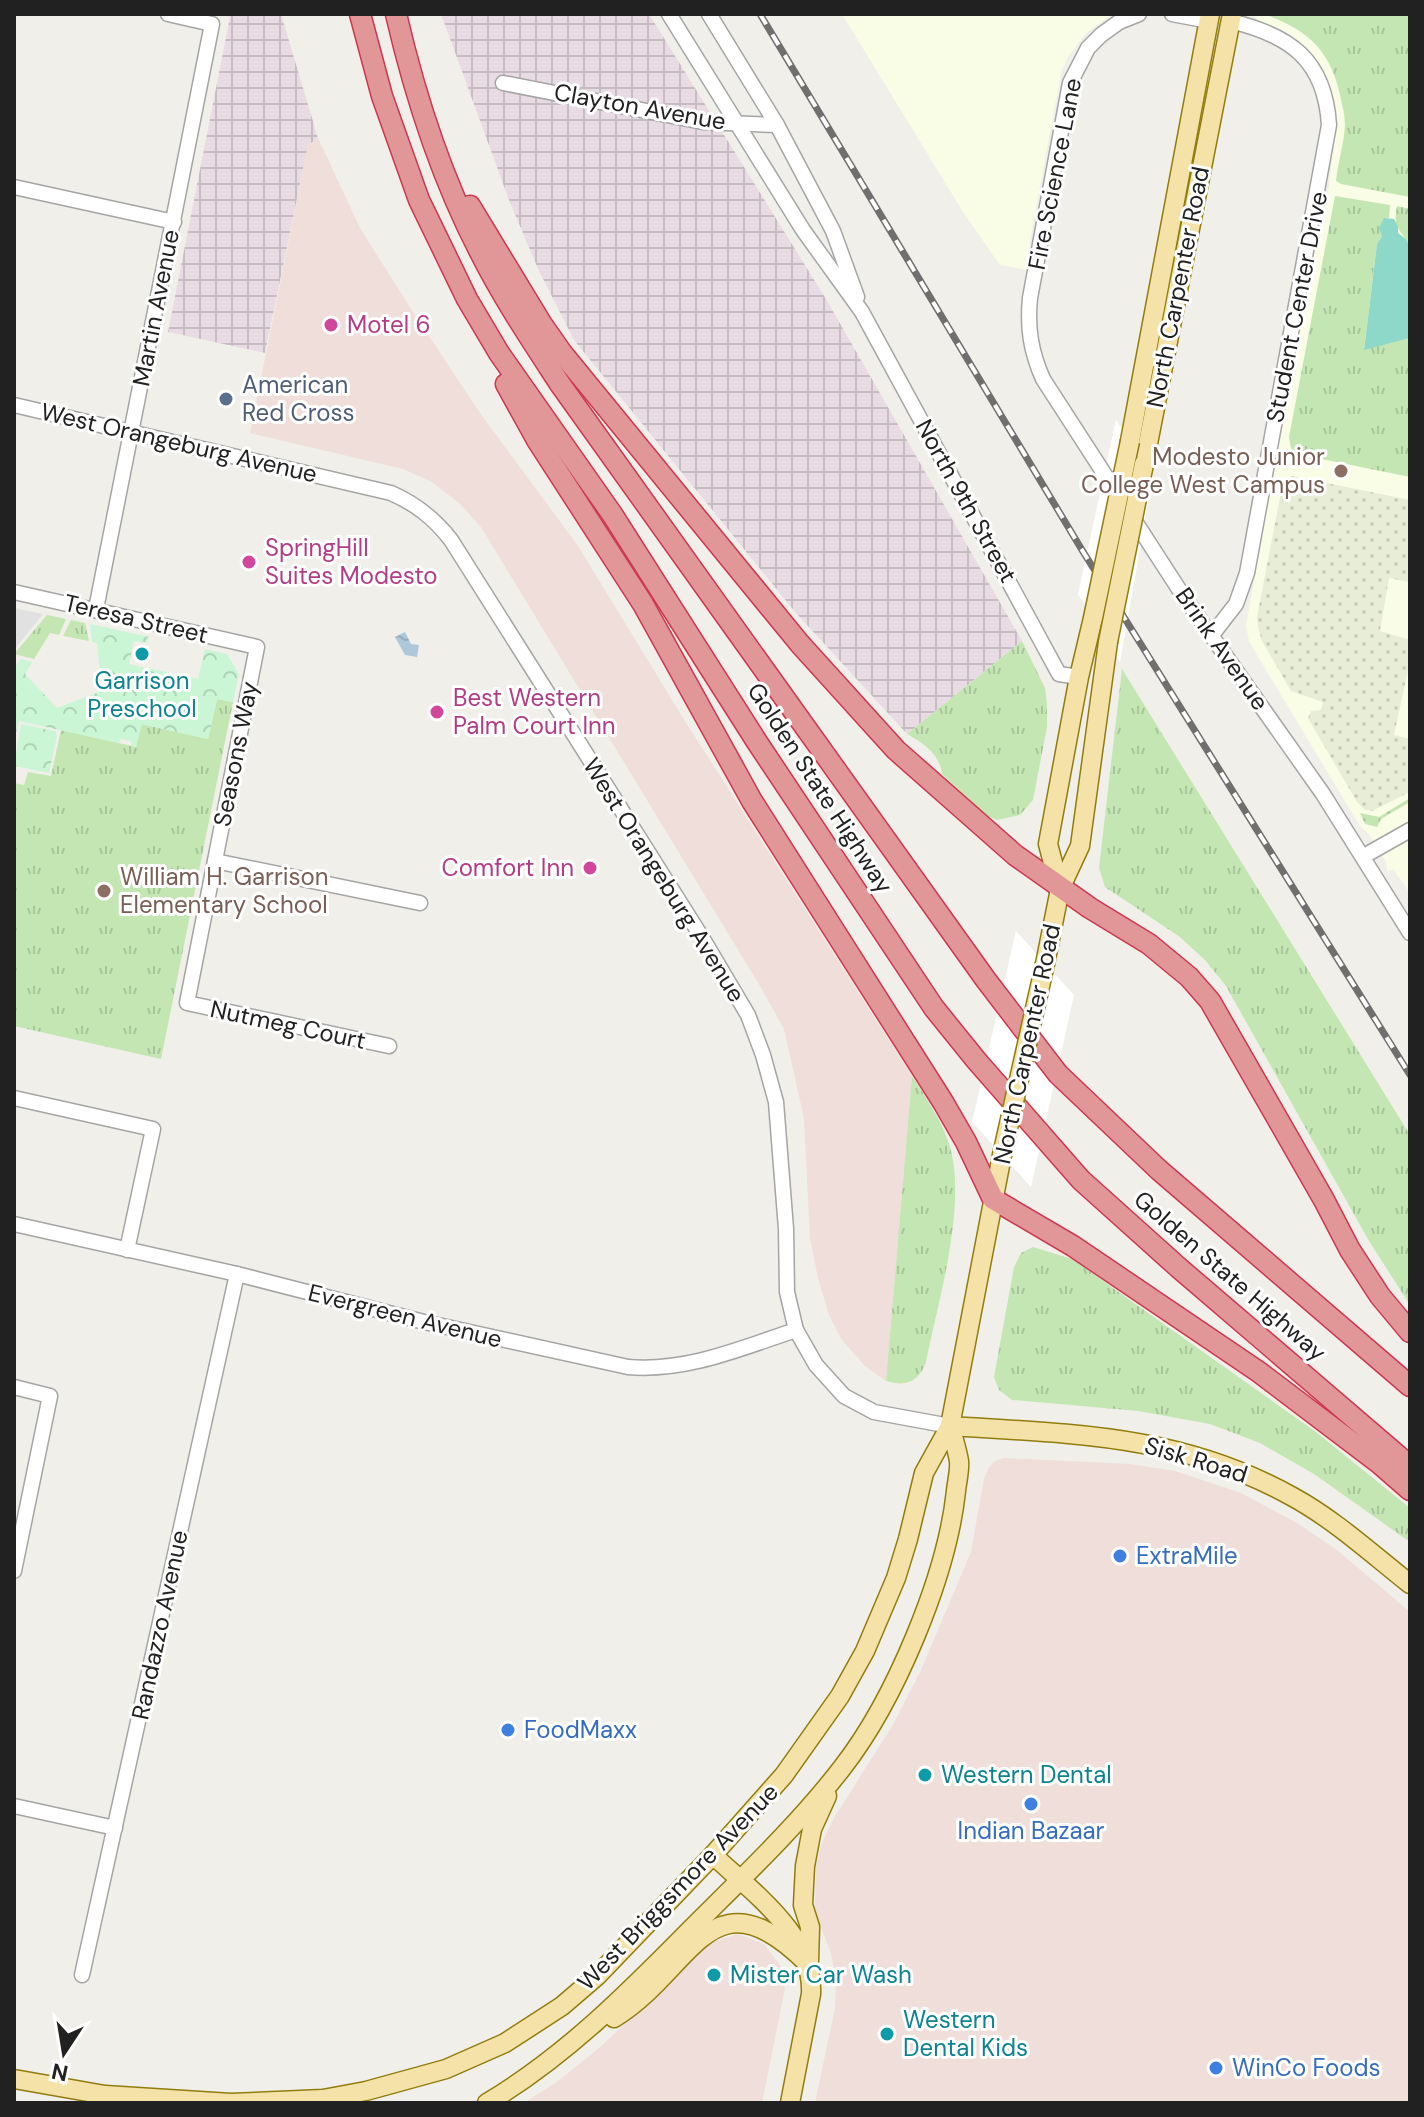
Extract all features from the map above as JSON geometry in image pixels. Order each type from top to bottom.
[{"type":"highway","name":"Golden State Highway","points":[[360,14],[382,96],[419,200],[442,251],[499,353],[612,514],[766,755],[934,1008],[1081,1180],[1410,1466]]},
{"type":"highway","name":"Golden State Highway","points":[[396,14],[421,107],[439,158],[479,252],[516,317],[560,384],[986,980],[1058,1074],[1159,1170],[1410,1386]]},
{"type":"highway","points":[[439,158],[562,353],[800,644],[896,750],[991,837],[1060,889],[1170,959],[1210,1001],[1350,1250],[1380,1296],[1410,1332]]},
{"type":"highway","points":[[442,251],[489,354],[537,440],[650,616],[752,801],[943,1102],[968,1145],[993,1199],[1084,1253],[1259,1372],[1410,1490]]},
{"type":"main road","name":"North Carpenter Road","points":[[993,1199],[1060,889],[1080,846],[1108,642],[1232,16]]},
{"type":"main road","name":"North Carpenter Road","points":[[1060,889],[1048,844],[1079,677],[1130,441],[1209,17]]},
{"type":"main road","name":"West Briggsmore Avenue","points":[[14,2079],[105,2095],[231,2103],[323,2099],[408,2082],[505,2043],[562,2006],[597,1976],[713,1855],[784,1775],[847,1684],[883,1610],[908,1539],[924,1473],[950,1426],[993,1199]]},
{"type":"main road","name":"West Briggsmore Avenue","points":[[487,2103],[519,2084],[574,2043],[624,1998],[796,1822],[841,1770],[881,1706],[921,1621],[941,1567],[954,1511],[959,1462],[950,1426]]},
{"type":"main road","name":"Sisk Road","points":[[950,1426],[1120,1439],[1199,1456],[1271,1485],[1310,1507],[1410,1584]]},
{"type":"main road","points":[[790,2103],[811,1994],[808,1964],[810,1927],[803,1905],[805,1866],[812,1829],[841,1770]]},
{"type":"main road","points":[[713,1855],[789,1929],[808,1964]]},
{"type":"main road","points":[[574,2043],[637,2004],[700,1939],[724,1923],[744,1922],[763,1928],[784,1939],[808,1964]]},
{"type":"street","name":"Martin Avenue","points":[[96,609],[212,24],[168,14]]},
{"type":"street","name":"North 9th Street","points":[[669,14],[803,230],[862,312],[1059,674],[1079,677]]},
{"type":"street","name":"North 9th Street","points":[[709,14],[777,125],[833,231],[862,312]]},
{"type":"street","name":"Fire Science Lane","points":[[1036,364],[1029,332],[1030,298],[1070,83],[1088,48],[1101,35],[1119,22],[1139,14]]},
{"type":"street","points":[[1172,14],[1209,17]]},
{"type":"street","name":"Student Center Drive","points":[[1212,635],[1236,604],[1247,573],[1329,125],[1326,97],[1321,84],[1294,47],[1277,35],[1232,16]]},
{"type":"street","name":"Clayton Avenue","points":[[503,83],[703,122],[777,125]]},
{"type":"street","points":[[14,187],[174,222]]},
{"type":"street","name":"Brink Avenue","points":[[1036,364],[1182,594],[1364,856],[1410,933]]},
{"type":"street","name":"West Orangeburg Avenue","points":[[14,405],[391,493],[424,510],[451,540],[748,1015],[776,1102],[786,1229],[787,1292],[796,1330],[816,1365],[844,1396],[874,1412],[950,1426]]},
{"type":"street","name":"Teresa Street","points":[[14,592],[257,647]]},
{"type":"street","name":"Seasons Way","points":[[187,1003],[257,647]]},
{"type":"street","points":[[1364,856],[1410,830]]},
{"type":"street","points":[[215,861],[420,903]]},
{"type":"street","name":"Nutmeg Court","points":[[187,1003],[389,1046]]},
{"type":"street","points":[[14,1098],[153,1129],[127,1250]]},
{"type":"street","name":"Evergreen Avenue","points":[[14,1224],[237,1274],[424,1322],[628,1367],[678,1367],[796,1330]]},
{"type":"street","name":"Randazzo Avenue","points":[[82,1975],[237,1274]]},
{"type":"street","points":[[14,1387],[50,1396],[14,1571]]},
{"type":"street","points":[[14,1806],[115,1828]]},
{"type":"shaded area","points":[[218,14],[281,14],[318,138],[308,145],[265,353],[168,332],[230,17]]},
{"type":"shaded area","points":[[441,14],[649,14],[826,299],[1022,641],[907,734],[796,613],[574,340],[539,271],[509,200]]},
{"type":"shaded area","points":[[842,14],[1113,14],[1087,32],[1067,58],[1061,73],[1030,240],[1028,270],[1000,265],[963,212]]},
{"type":"shaded area","name":"Modesto Junior College West Campus","points":[[1252,14],[1410,14],[1410,893],[1393,869],[1387,872],[1386,862],[1360,826],[1249,641],[1246,626],[1298,333],[1329,186],[1336,120],[1327,79],[1318,63],[1296,39]]},
{"type":"shaded area","points":[[318,138],[360,228],[411,309],[480,413],[578,546],[683,718],[912,1076],[886,1381],[865,1366],[842,1340],[829,1315],[818,1278],[810,1238],[804,1118],[784,1029],[481,527],[460,504],[432,482],[403,469],[250,433],[308,145]]},
{"type":"shaded area","points":[[1384,218],[1394,219],[1398,233],[1410,247],[1410,338],[1364,350],[1377,244],[1382,236],[1379,228]]},
{"type":"shaded area","points":[[1292,476],[1410,500],[1410,582],[1389,578],[1380,631],[1410,640],[1410,661],[1394,735],[1410,739],[1410,792],[1372,811],[1365,810],[1357,802],[1308,718],[1311,711],[1321,710],[1323,702],[1291,691],[1262,641],[1258,627],[1257,617],[1282,487]]},
{"type":"shaded area","points":[[14,608],[43,614],[14,650]]},
{"type":"shaded area","points":[[1004,1458],[1130,1464],[1175,1471],[1241,1493],[1297,1523],[1337,1550],[1410,1612],[1410,2103],[815,2103],[835,2008],[836,1980],[831,1953],[816,1915],[816,1866],[821,1845],[834,1818],[894,1723],[921,1670],[971,1552],[984,1479],[989,1467]]},
{"type":"shaded area","points":[[738,1934],[764,1944],[780,1965],[785,1988],[762,2103],[524,2103],[557,2082],[599,2048],[652,1999],[700,1946]]},
{"type":"green space","points":[[1264,14],[1410,14],[1410,197],[1336,181],[1345,121],[1330,65],[1323,53],[1304,35]]},
{"type":"green space","points":[[1335,196],[1390,205],[1389,218],[1384,218],[1382,236],[1377,244],[1364,349],[1410,338],[1410,477],[1302,455],[1291,449],[1289,437]]},
{"type":"green space","points":[[1397,206],[1410,209],[1410,247],[1397,225]]},
{"type":"green space","points":[[47,615],[66,619],[59,635],[50,633],[34,659],[14,654]]},
{"type":"green space","points":[[71,620],[85,623],[89,641],[63,636]]},
{"type":"green space","points":[[90,624],[149,637],[147,643],[134,641],[129,664],[198,679],[205,649],[227,654],[239,674],[233,702],[217,699],[208,739],[142,724],[136,747],[131,746],[131,741],[120,739],[119,743],[19,721],[14,742],[14,668],[21,659],[32,662],[25,674],[57,708],[102,691],[97,643],[92,642]]},
{"type":"green space","points":[[1022,641],[1045,688],[1047,727],[1033,800],[1020,815],[997,820],[987,816],[942,774],[934,755],[907,734]]},
{"type":"green space","points":[[1122,669],[1410,1135],[1410,1305],[1369,1241],[1226,986],[1205,960],[1180,937],[1105,887],[1099,868]]},
{"type":"green space","name":"William H. Garrison Elementary School","points":[[217,699],[233,702],[161,1059],[14,1026],[14,783],[24,785],[28,772],[51,776],[61,730],[136,747],[141,724],[208,739]]},
{"type":"green space","points":[[21,724],[55,731],[57,736],[49,773],[14,766]]},
{"type":"green space","points":[[1410,798],[1410,802],[1381,819],[1377,827],[1365,824],[1360,813],[1379,817]]},
{"type":"green space","points":[[912,1076],[934,1110],[947,1138],[954,1171],[955,1197],[949,1254],[926,1362],[916,1378],[900,1383],[886,1381]]},
{"type":"green space","points":[[1033,1247],[1072,1259],[1316,1432],[1410,1508],[1410,1542],[1314,1474],[1260,1443],[1210,1424],[1138,1411],[1012,1400],[999,1390],[994,1377],[1014,1267],[1021,1253]]},
{"type":"water","points":[[405,632],[411,644],[419,645],[417,657],[405,655],[395,637]]},
{"type":"pier","points":[[1116,420],[1153,476],[1120,662],[1078,594]]},
{"type":"pier","points":[[1016,931],[1074,995],[1031,1187],[972,1122]]},
{"type":"railway","points":[[760,14],[1082,550],[1410,1075]]},
{"type":"place","name":"Motel 6","points":[[331,325]]},
{"type":"place","name":"American Red Cross","points":[[226,399]]},
{"type":"place","name":"Modesto Junior College West Campus","points":[[1341,471]]},
{"type":"place","name":"SpringHill Suites Modesto","points":[[249,562]]},
{"type":"place","name":"Garrison Preschool","points":[[142,654]]},
{"type":"place","name":"Best Western Palm Court Inn","points":[[437,712]]},
{"type":"place","name":"Comfort Inn","points":[[590,868]]},
{"type":"place","name":"William H. Garrison Elementary School","points":[[104,891]]},
{"type":"place","name":"ExtraMile","points":[[1120,1556]]},
{"type":"place","name":"FoodMaxx","points":[[508,1730]]},
{"type":"place","name":"Western Dental","points":[[925,1775]]},
{"type":"place","name":"Indian Bazaar","points":[[1031,1804]]},
{"type":"place","name":"Mister Car Wash","points":[[714,1975]]},
{"type":"place","name":"Western Dental Kids","points":[[887,2034]]},
{"type":"place","name":"WinCo Foods","points":[[1216,2068]]}]
